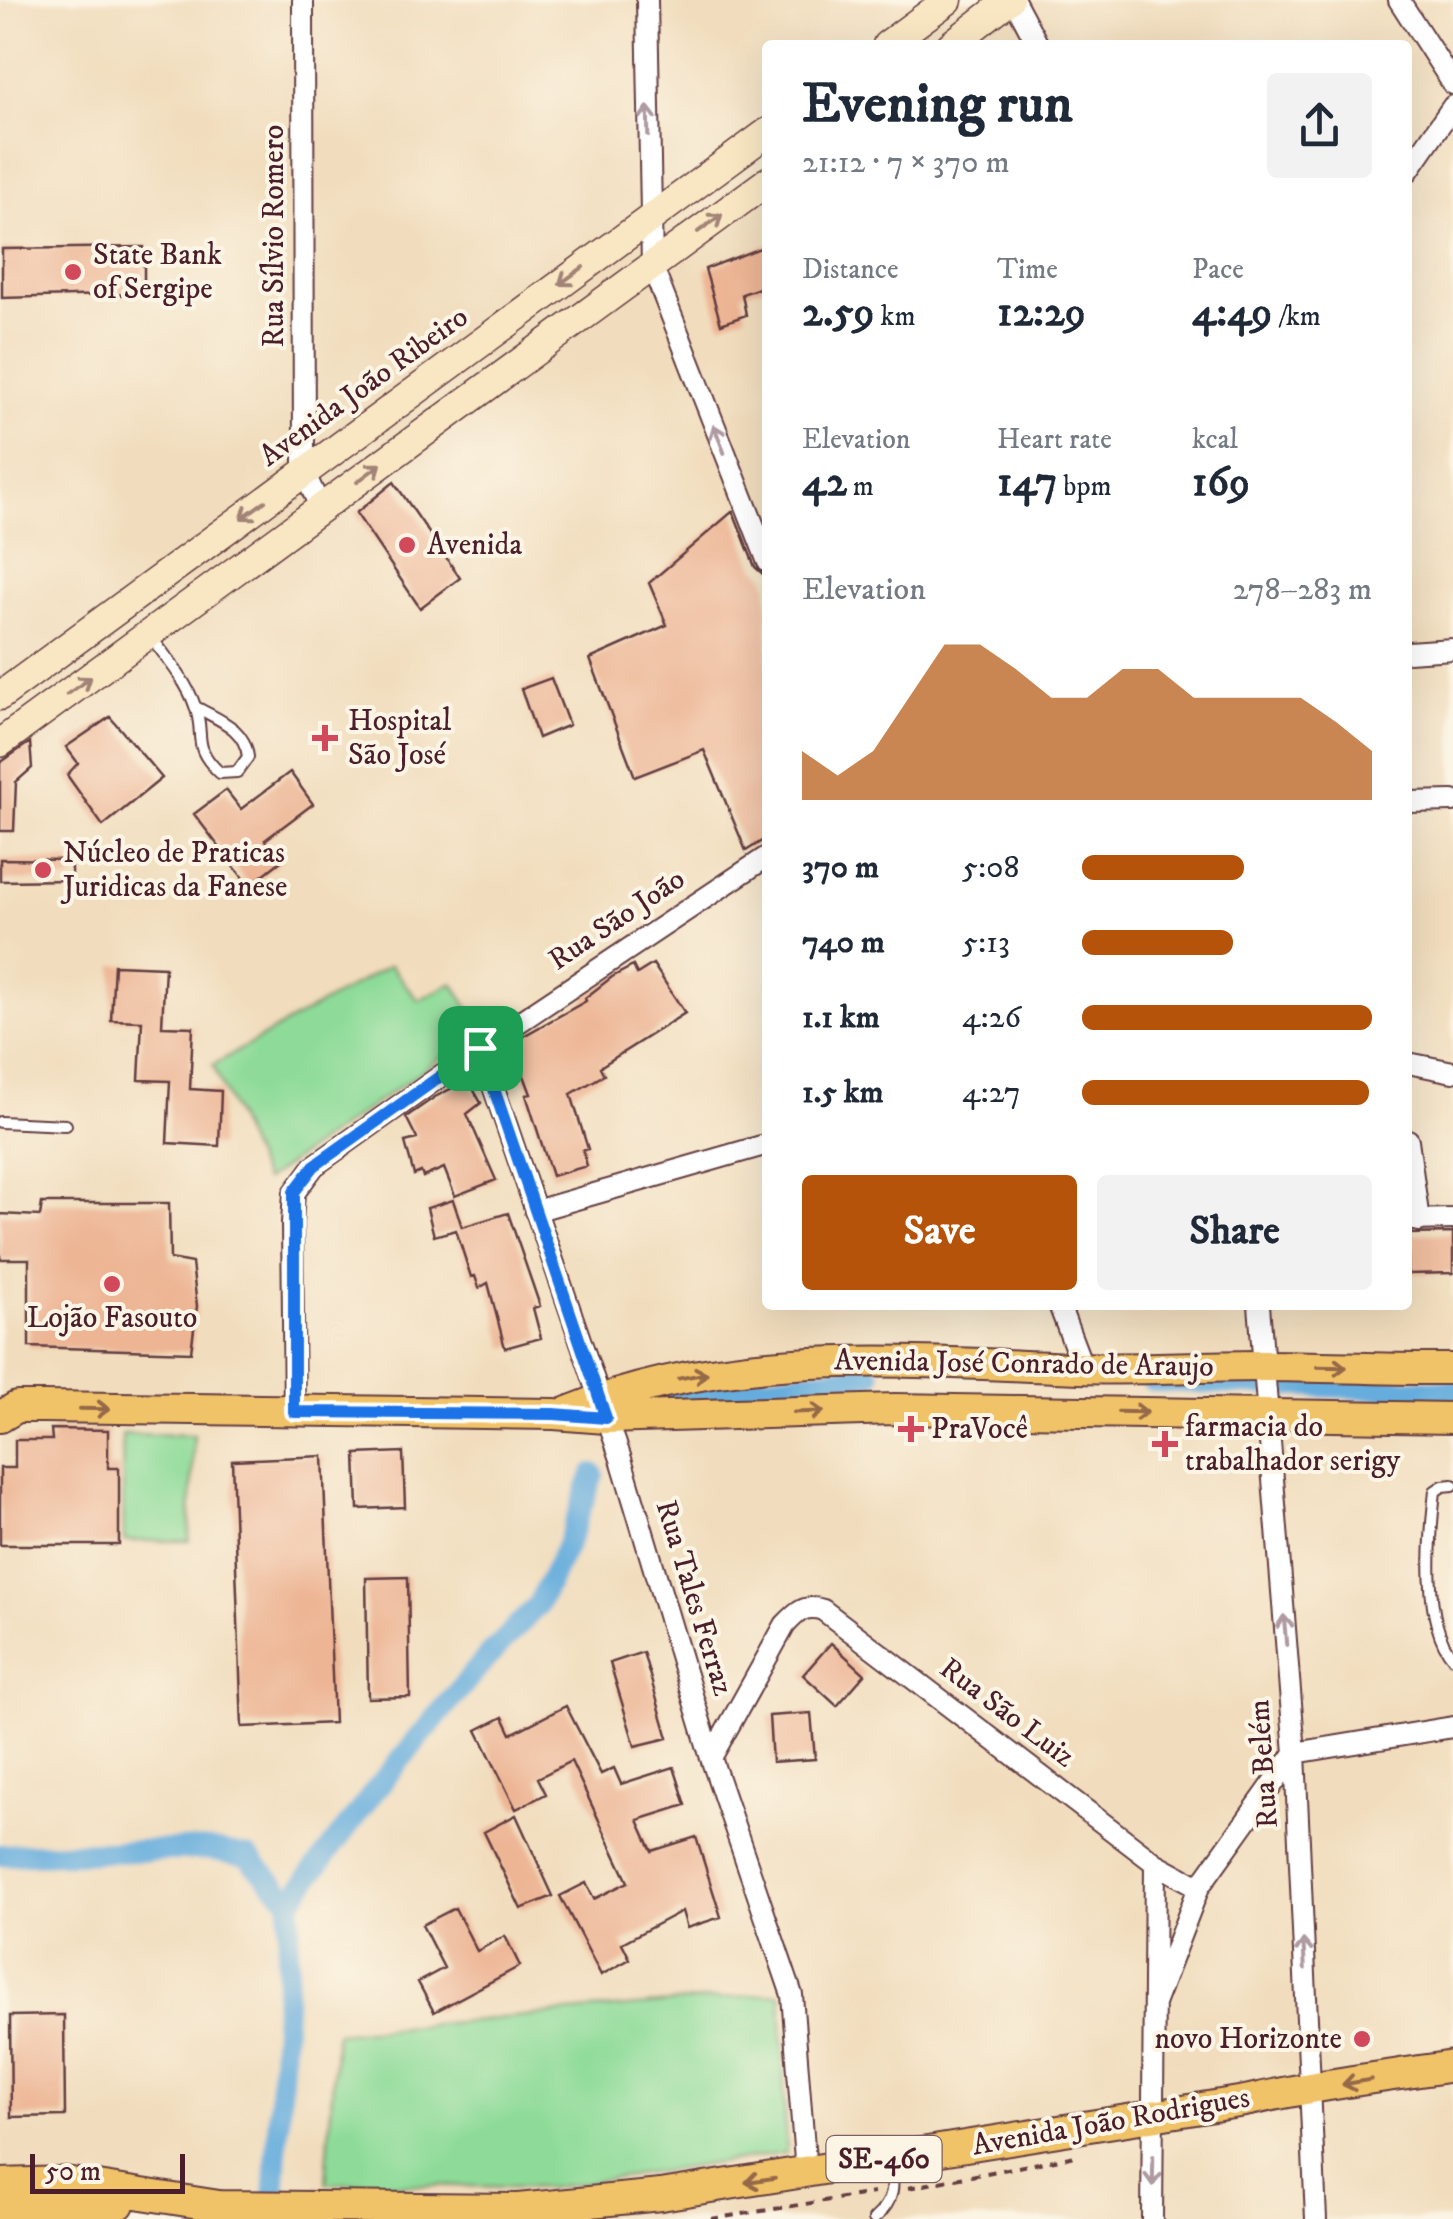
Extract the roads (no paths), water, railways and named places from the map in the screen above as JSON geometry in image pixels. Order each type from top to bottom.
[{"type":"main road","points":[[893,40],[948,0]]},
{"type":"main road","points":[[958,40],[1011,0]]},
{"type":"main road","name":"Avenida João Ribeiro","points":[[0,696],[762,136]]},
{"type":"main road","points":[[0,743],[762,185]]},
{"type":"main road","name":"Avenida José Conrado de Araujo","points":[[603,1409],[685,1377],[816,1361],[911,1360],[1084,1368],[1447,1375]]},
{"type":"main road","points":[[6,1410],[562,1414],[603,1409]]},
{"type":"main road","name":"Avenida José Conrado de Araujo","points":[[603,1409],[1267,1410],[1453,1418]]},
{"type":"main road","name":"Avenida João Rodrigues","points":[[174,2210],[219,2206],[312,2207],[411,2214],[518,2209],[661,2195],[1153,2116],[1308,2086],[1338,2085],[1453,2066]]},
{"type":"main road","name":"SE-460","points":[[0,2184],[65,2182],[174,2210]]},
{"type":"main road","points":[[0,2209],[174,2210]]},
{"type":"street","name":"Rua Sílvio Romero","points":[[303,0],[304,472]]},
{"type":"street","points":[[647,0],[652,266],[762,547]]},
{"type":"street","points":[[1011,0],[1035,40]]},
{"type":"street","points":[[1399,0],[1453,84]]},
{"type":"street","points":[[1412,165],[1453,106]]},
{"type":"street","points":[[304,472],[322,509]]},
{"type":"street","points":[[1412,652],[1453,650]]},
{"type":"street","points":[[1412,802],[1453,801]]},
{"type":"street","name":"Rua São João","points":[[294,1412],[294,1192],[314,1166],[480,1048],[762,860]]},
{"type":"street","name":"Rua Tales Ferraz","points":[[480,1048],[603,1409],[710,1758],[792,1995],[806,2174]]},
{"type":"street","points":[[1412,1065],[1453,1072]]},
{"type":"street","points":[[535,1211],[762,1146]]},
{"type":"street","points":[[1413,1220],[1453,1219]]},
{"type":"street","points":[[1061,1310],[1084,1368]]},
{"type":"street","name":"Rua Belém","points":[[1259,1310],[1295,1753],[1316,2219]]},
{"type":"street","name":"Rua São Luiz","points":[[710,1758],[785,1625],[803,1608],[823,1610],[1155,1863],[1199,1887]]},
{"type":"street","points":[[1154,2004],[1199,1887],[1295,1753],[1453,1727]]},
{"type":"street","points":[[1152,2219],[1155,1863]]},
{"type":"lane","points":[[150,636],[196,707],[238,732],[246,744],[248,757],[237,772],[220,773],[208,762],[199,746],[196,707]]},
{"type":"lane","points":[[0,1122],[66,1125]]},
{"type":"lane","points":[[1453,1485],[1436,1492],[1430,1536],[1434,1609],[1444,1648],[1453,1658]]},
{"type":"lane","points":[[874,2219],[885,2210],[896,2190],[890,2158]]},
{"type":"waterway","points":[[674,1395],[870,1375]]},
{"type":"waterway","points":[[1152,1381],[1453,1391]]},
{"type":"waterway","points":[[273,2219],[291,1901],[380,1784],[481,1664],[537,1606],[568,1543],[593,1474]]},
{"type":"waterway","points":[[0,1855],[209,1849],[248,1857],[291,1901]]},
{"type":"place","name":"State Bank of Sergipe","points":[[73,272]]},
{"type":"place","name":"Avenida","points":[[407,545]]},
{"type":"place","name":"Hospital São José","points":[[325,738]]},
{"type":"place","name":"Núcleo de Praticas Juridicas da Fanese","points":[[43,870]]},
{"type":"place","name":"Lojão Fasouto","points":[[112,1284]]},
{"type":"place","name":"PraVocê","points":[[911,1429]]},
{"type":"place","name":"farmacia do trabalhador serigy","points":[[1165,1444]]},
{"type":"place","name":"novo Horizonte","points":[[1362,2039]]}]
